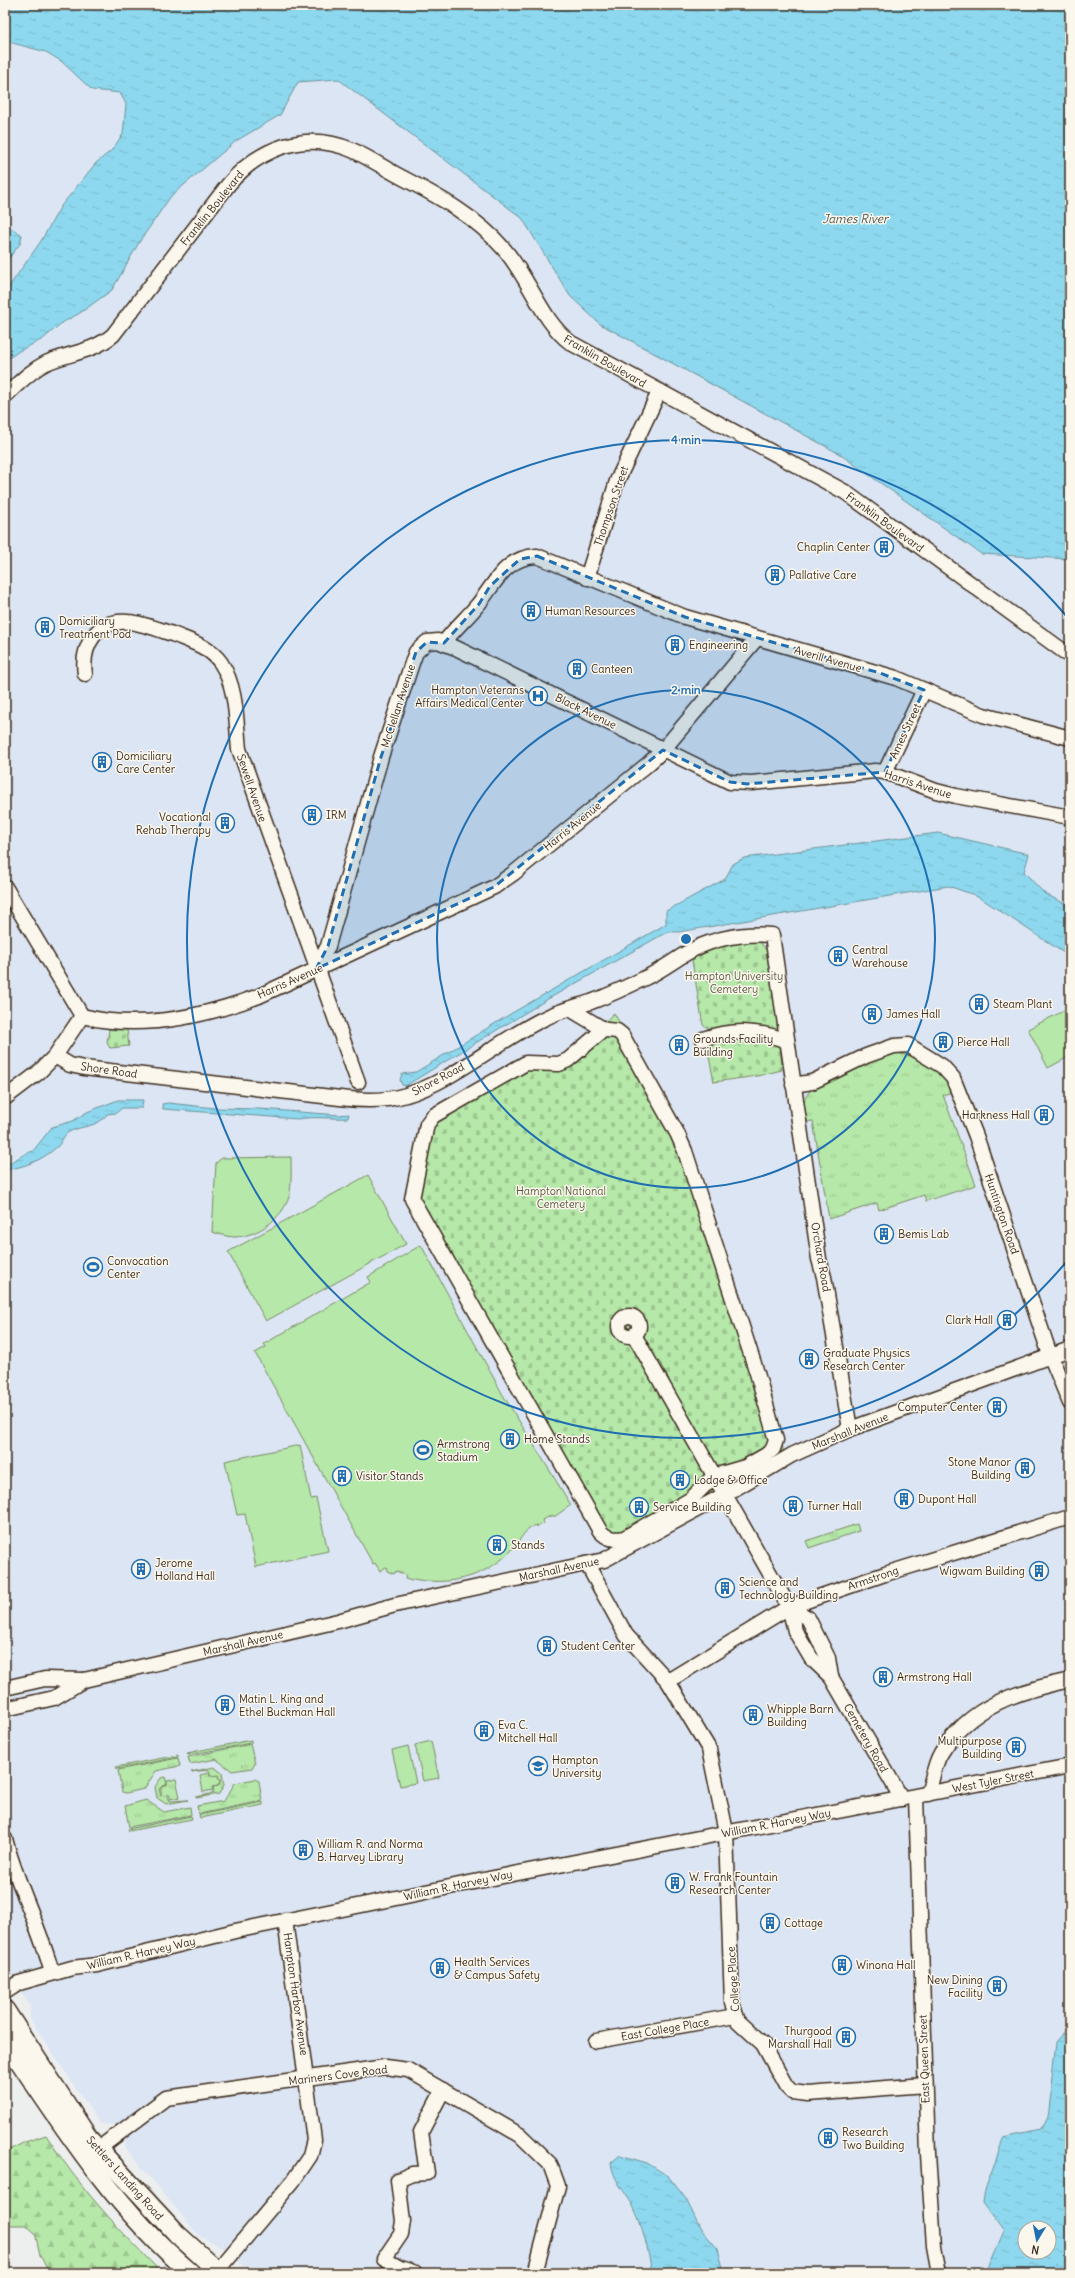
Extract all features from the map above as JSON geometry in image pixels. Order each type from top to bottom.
[{"type":"main road","name":"Settlers Landing Road","points":[[5,2010],[89,2139],[177,2234],[218,2272]]},
{"type":"main road","name":"Settlers Landing Road","points":[[5,2040],[69,2135],[106,2185],[141,2225],[191,2273]]},
{"type":"street","name":"Franklin Boulevard","points":[[5,396],[27,376],[46,363],[97,346],[113,335],[238,174],[263,154],[279,147],[310,142],[332,144],[351,150],[455,206],[493,237],[512,258],[530,284],[549,320],[561,336],[596,358],[845,492],[1070,656]]},
{"type":"street","name":"Thompson Street","points":[[587,578],[617,481],[659,392]]},
{"type":"street","points":[[444,643],[479,604],[490,586],[520,559],[537,556],[587,578]]},
{"type":"street","name":"Averill Avenue","points":[[587,578],[674,613],[885,675],[983,715],[1070,738]]},
{"type":"street","name":"Sewell Avenue","points":[[85,674],[83,660],[87,647],[94,634],[110,624],[127,622],[161,630],[201,646],[213,654],[221,663],[233,696],[239,749],[316,969],[358,1082]]},
{"type":"street","points":[[662,750],[757,638]]},
{"type":"street","name":"McClellan Avenue","points":[[316,969],[328,946],[379,764],[416,652],[427,642],[444,643]]},
{"type":"street","name":"Black Avenue","points":[[444,643],[662,750]]},
{"type":"street","name":"Ames Street","points":[[885,772],[924,690]]},
{"type":"street","name":"Harris Avenue","points":[[82,1016],[107,1022],[126,1023],[191,1017],[232,1006],[316,969],[494,887],[514,873],[587,814],[662,750],[726,781],[735,783],[866,771],[885,772],[936,791],[956,796],[1038,809],[1070,817]]},
{"type":"street","points":[[5,888],[82,1016],[55,1056],[38,1072],[5,1098]]},
{"type":"street","name":"Shore Road","points":[[55,1056],[70,1064],[84,1068],[340,1098],[378,1100],[404,1096],[429,1086],[543,1018],[629,986],[668,966],[686,954],[718,939],[751,934],[772,935]]},
{"type":"street","name":"Orchard Road","points":[[772,935],[819,1259],[824,1277],[850,1428]]},
{"type":"street","points":[[570,1009],[605,1030],[616,1031],[622,1035],[677,1133],[685,1151],[776,1433],[773,1449],[766,1455],[745,1467],[714,1476],[691,1499],[624,1538],[617,1539],[605,1536],[505,1366],[412,1199],[427,1124],[433,1116],[526,1063],[559,1064],[568,1060],[605,1030]]},
{"type":"street","points":[[703,1039],[714,1035],[747,1032],[765,1033],[787,1041]]},
{"type":"street","name":"Huntington Road","points":[[793,1086],[812,1082],[866,1056],[894,1046],[908,1045],[942,1066],[953,1078],[976,1136],[1050,1355],[1070,1403]]},
{"type":"street","points":[[634,1335],[789,1607]]},
{"type":"street","name":"Marshall Avenue","points":[[5,1688],[45,1679],[84,1680],[338,1621],[395,1605],[604,1560],[792,1455],[850,1428],[1070,1349]]},
{"type":"street","name":"Armstrong","points":[[668,1681],[789,1607],[885,1574],[1070,1517]]},
{"type":"street","name":"College Place","points":[[587,1564],[626,1635],[668,1681],[709,1749],[726,1832],[732,2003],[735,2016],[741,2025],[760,2040],[781,2080],[792,2092],[808,2094],[925,2085]]},
{"type":"street","name":"Cemetery Road","points":[[789,1607],[808,1618],[828,1658],[831,1677],[915,1797]]},
{"type":"street","name":"Marshall Avenue","points":[[5,1709],[54,1698],[84,1680]]},
{"type":"street","points":[[915,1797],[940,1754],[955,1736],[977,1715],[1016,1693],[1070,1680]]},
{"type":"street","name":"West Tyler Street","points":[[915,1797],[1070,1766]]},
{"type":"street","name":"William R. Harvey Way","points":[[5,1992],[19,1983],[52,1973],[97,1965],[285,1920],[726,1832],[915,1797]]},
{"type":"street","name":"East Queen Street","points":[[915,1797],[925,2085],[934,2246],[938,2273]]},
{"type":"street","points":[[5,1839],[14,1872],[45,1946],[52,1973]]},
{"type":"street","name":"Hampton Harbor Avenue","points":[[218,2272],[293,2181],[310,2156],[314,2140],[285,1920]]},
{"type":"street","name":"East College Place","points":[[596,2041],[735,2016]]},
{"type":"street","name":"Mariners Cove Road","points":[[98,2149],[166,2098],[385,2067],[408,2070],[520,2135],[550,2164],[558,2186],[535,2273]]},
{"type":"street","points":[[416,2273],[400,2268],[384,2259],[401,2234],[403,2221],[398,2180],[412,2174],[427,2173],[421,2132],[443,2090]]},
{"type":"highlighted area","points":[[537,556],[685,617],[880,673],[924,690],[885,772],[747,784],[730,782],[663,750],[494,887],[316,969],[328,946],[381,757],[416,652],[427,642],[444,643],[479,604],[490,586],[520,559]]},
{"type":"shaded area","points":[[5,41],[46,52],[61,61],[92,90],[120,93],[126,103],[123,134],[112,150],[96,163],[61,206],[41,241],[7,289],[5,289],[5,263],[19,244],[14,229],[5,228]]},
{"type":"shaded area","points":[[338,79],[522,218],[570,296],[600,324],[838,453],[981,554],[1070,559],[1070,906],[1045,894],[1024,872],[1029,854],[938,833],[733,864],[725,879],[666,911],[667,931],[672,934],[948,886],[972,894],[985,901],[1070,957],[1070,2026],[1056,2042],[1047,2117],[1041,2129],[1003,2137],[999,2156],[985,2189],[992,2217],[1004,2231],[986,2273],[720,2273],[722,2264],[718,2249],[700,2228],[686,2199],[612,2172],[632,2206],[647,2243],[652,2273],[251,2273],[224,2248],[200,2237],[125,2148],[123,2137],[113,2125],[100,2124],[30,2019],[30,2004],[5,1974],[5,361],[19,351],[43,339],[95,301],[124,270],[140,241],[171,196],[236,141],[280,115],[298,82]]},
{"type":"green space","name":"Hampton University Cemetery","points":[[731,941],[759,941],[771,956],[779,1035],[713,1031],[703,1025],[692,961],[698,954]]},
{"type":"green space","points":[[1069,1008],[1070,1056],[1048,1068],[1028,1029]]},
{"type":"green space","name":"Hampton National Cemetery","points":[[614,1013],[672,1115],[720,1249],[785,1455],[616,1550],[604,1543],[406,1199],[424,1117],[528,1059],[567,1058]]},
{"type":"green space","points":[[109,1029],[127,1030],[129,1046],[110,1048],[107,1043]]},
{"type":"green space","points":[[748,1035],[780,1044],[782,1070],[757,1076],[714,1082],[706,1041]]},
{"type":"green space","points":[[891,1053],[919,1059],[935,1069],[947,1083],[952,1092],[943,1095],[976,1185],[926,1201],[924,1195],[879,1210],[877,1203],[829,1219],[813,1121],[803,1122],[803,1106],[805,1099],[815,1086],[835,1075]]},
{"type":"green space","points":[[291,1157],[291,1182],[289,1197],[286,1205],[275,1219],[260,1230],[244,1236],[235,1237],[212,1232],[216,1163],[222,1158]]},
{"type":"green space","points":[[368,1175],[406,1244],[266,1321],[228,1252]]},
{"type":"green space","name":"Armstrong Stadium","points":[[421,1245],[503,1395],[571,1505],[554,1517],[553,1515],[542,1520],[544,1523],[537,1527],[536,1525],[527,1530],[509,1553],[488,1569],[464,1578],[439,1581],[413,1579],[412,1581],[405,1579],[406,1575],[396,1571],[394,1574],[387,1571],[388,1568],[386,1567],[380,1571],[375,1563],[373,1564],[255,1353],[266,1347],[264,1344],[371,1282],[368,1277]]},
{"type":"green space","points":[[300,1445],[311,1499],[316,1498],[328,1551],[256,1567],[245,1514],[237,1515],[225,1461]]},
{"type":"green space","points":[[857,1524],[859,1531],[809,1548],[806,1541]]},
{"type":"green space","points":[[251,1740],[251,1743],[188,1755],[187,1753]]},
{"type":"green space","points":[[431,1741],[439,1778],[423,1781],[415,1745]]},
{"type":"green space","points":[[250,1744],[255,1764],[252,1768],[232,1771],[216,1759],[190,1764],[188,1757]]},
{"type":"green space","points":[[408,1746],[416,1783],[400,1786],[392,1750]]},
{"type":"green space","points":[[178,1755],[178,1757],[117,1769],[116,1767]]},
{"type":"green space","points":[[178,1758],[180,1766],[156,1771],[144,1789],[126,1793],[122,1792],[118,1770]]},
{"type":"green space","points":[[214,1767],[222,1773],[224,1785],[219,1794],[196,1798],[214,1793],[213,1787],[218,1786],[221,1780],[218,1775],[211,1776],[209,1770],[191,1772]]},
{"type":"green space","points":[[209,1773],[210,1776],[217,1776],[220,1781],[218,1786],[212,1787],[213,1790],[203,1792],[200,1775]]},
{"type":"green space","points":[[165,1777],[167,1784],[167,1781],[176,1779],[180,1797],[170,1799],[170,1795],[167,1795],[170,1801],[188,1800],[166,1804],[157,1798],[155,1787],[161,1778]]},
{"type":"green space","points":[[255,1779],[259,1781],[262,1801],[199,1814],[197,1806],[224,1801],[235,1783]]},
{"type":"green space","points":[[146,1800],[164,1812],[190,1807],[191,1815],[129,1827],[125,1806]]},
{"type":"green space","points":[[263,1802],[263,1805],[200,1818],[199,1815]]},
{"type":"green space","points":[[191,1816],[192,1819],[129,1831],[128,1829]]},
{"type":"green space","points":[[46,2135],[58,2154],[85,2190],[162,2273],[49,2273],[40,2255],[35,2233],[26,2225],[5,2225],[5,2152],[25,2142]]},
{"type":"water","name":"James River","points":[[5,5],[1070,5],[1070,559],[981,554],[838,453],[600,324],[570,296],[522,218],[338,79],[298,82],[280,115],[236,141],[171,196],[140,241],[112,290],[80,313],[62,323],[43,339],[19,351],[5,361],[5,289],[8,288],[41,241],[61,206],[96,163],[112,150],[123,134],[126,104],[120,93],[92,90],[61,61],[46,52],[5,41]]},
{"type":"water","points":[[5,228],[13,229],[22,235],[20,244],[5,263]]},
{"type":"water","points":[[938,833],[1029,854],[1024,872],[1045,894],[1070,906],[1070,957],[985,901],[972,894],[948,886],[679,932],[667,932],[548,999],[405,1086],[402,1085],[400,1080],[402,1074],[416,1072],[512,1013],[666,924],[666,911],[725,879],[733,864],[744,858]]},
{"type":"water","points":[[118,1100],[143,1100],[142,1108],[122,1108],[116,1113],[107,1114],[99,1122],[67,1133],[58,1146],[40,1159],[27,1165],[5,1170],[5,1164],[33,1151],[52,1127],[73,1121],[87,1112]]},
{"type":"water","points":[[168,1103],[215,1108],[260,1109],[339,1115],[349,1114],[348,1118],[298,1119],[163,1109],[162,1104]]},
{"type":"water","points":[[1070,2026],[1070,2273],[986,2273],[1004,2231],[983,2202],[1003,2137],[1041,2129],[1047,2117],[1056,2042]]},
{"type":"water","points":[[620,2155],[647,2163],[668,2176],[686,2199],[700,2228],[718,2249],[722,2264],[720,2273],[652,2273],[647,2246],[639,2221],[632,2204],[619,2185],[612,2169],[611,2163]]},
{"type":"place","name":"Chaplin Center","points":[[884,547]]},
{"type":"place","name":"Pallative Care","points":[[775,575]]},
{"type":"place","name":"Human Resources","points":[[531,611]]},
{"type":"place","name":"Domiciliary Treatment Pod","points":[[45,627]]},
{"type":"place","name":"Engineering","points":[[675,645]]},
{"type":"place","name":"Canteen","points":[[577,669]]},
{"type":"place","name":"Hampton Veterans Affairs Medical Center","points":[[538,696]]},
{"type":"place","name":"Domiciliary Care Center","points":[[102,762]]},
{"type":"place","name":"IRM","points":[[312,815]]},
{"type":"place","name":"Vocational Rehab Therapy","points":[[225,823]]},
{"type":"place","name":"Central Warehouse","points":[[838,956]]},
{"type":"place","name":"Steam Plant","points":[[979,1004]]},
{"type":"place","name":"James Hall","points":[[872,1014]]},
{"type":"place","name":"Pierce Hall","points":[[943,1042]]},
{"type":"place","name":"Grounds Facility Building","points":[[679,1045]]},
{"type":"place","name":"Harkness Hall","points":[[1044,1115]]},
{"type":"place","name":"Bemis Lab","points":[[884,1234]]},
{"type":"place","name":"Convocation Center","points":[[93,1267]]},
{"type":"place","name":"Clark Hall","points":[[1007,1320]]},
{"type":"place","name":"Graduate Physics Research Center","points":[[809,1359]]},
{"type":"place","name":"Computer Center","points":[[997,1407]]},
{"type":"place","name":"Home Stands","points":[[510,1439]]},
{"type":"place","name":"Armstrong Stadium","points":[[423,1450]]},
{"type":"place","name":"Stone Manor Building","points":[[1025,1468]]},
{"type":"place","name":"Visitor Stands","points":[[342,1476]]},
{"type":"place","name":"Lodge & Office","points":[[680,1480]]},
{"type":"place","name":"Dupont Hall","points":[[904,1499]]},
{"type":"place","name":"Turner Hall","points":[[793,1506]]},
{"type":"place","name":"Service Building","points":[[639,1507]]},
{"type":"place","name":"Stands","points":[[497,1545]]},
{"type":"place","name":"Jerome Holland Hall","points":[[141,1569]]},
{"type":"place","name":"Wigwam Building","points":[[1039,1571]]},
{"type":"place","name":"Science and Technology Building","points":[[725,1588]]},
{"type":"place","name":"Student Center","points":[[547,1646]]},
{"type":"place","name":"Armstrong Hall","points":[[883,1677]]},
{"type":"place","name":"Matin L. King and Ethel Buckman Hall","points":[[225,1705]]},
{"type":"place","name":"Whipple Barn Building","points":[[753,1715]]},
{"type":"place","name":"Eva C. Mitchell Hall","points":[[484,1731]]},
{"type":"place","name":"Multipurpose Building","points":[[1016,1747]]},
{"type":"place","name":"Hampton University","points":[[538,1766]]},
{"type":"place","name":"William R. and Norma B. Harvey Library","points":[[303,1850]]},
{"type":"place","name":"W. Frank Fountain Research Center","points":[[675,1883]]},
{"type":"place","name":"Cottage","points":[[770,1923]]},
{"type":"place","name":"Winona Hall","points":[[842,1965]]},
{"type":"place","name":"Health Services & Campus Safety","points":[[440,1968]]},
{"type":"place","name":"New Dining Facility","points":[[997,1986]]},
{"type":"place","name":"Thurgood Marshall Hall","points":[[846,2037]]},
{"type":"place","name":"Research Two Building","points":[[828,2138]]}]
